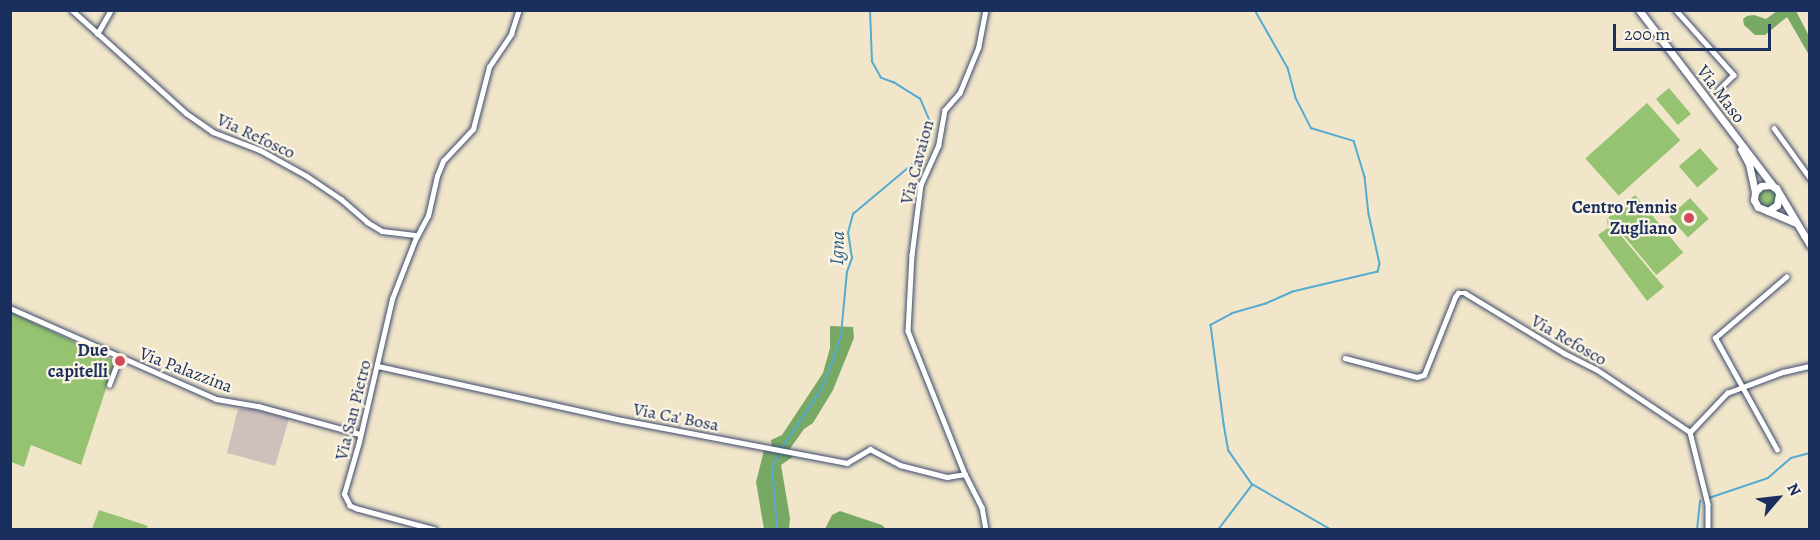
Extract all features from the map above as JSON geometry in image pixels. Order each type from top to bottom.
[{"type":"main road","name":"Via Maso","points":[[1639,10],[1736,139]]},
{"type":"main road","points":[[1736,139],[1779,194],[1809,245]]},
{"type":"main road","points":[[1736,139],[1749,164],[1755,204],[1762,210],[1796,223]]},
{"type":"main road","points":[[1755,192],[1761,186],[1774,187]]},
{"type":"main road","points":[[1768,211],[1778,205],[1779,194]]},
{"type":"street","name":"Via Refosco","points":[[72,10],[186,112],[213,132],[260,150],[307,176],[382,231],[417,235]]},
{"type":"street","points":[[97,34],[111,10]]},
{"type":"street","name":"Via San Pietro","points":[[435,530],[350,506],[344,494],[378,366],[392,299],[417,235],[428,216],[437,176],[443,161],[473,129],[489,67],[511,34],[519,10]]},
{"type":"street","name":"Via Cavaion","points":[[965,474],[908,331],[912,255],[921,185],[939,145],[945,110],[960,93],[979,47],[986,10]]},
{"type":"street","name":"Via Maso","points":[[1676,10],[1734,75],[1719,90]]},
{"type":"street","points":[[1774,128],[1809,178]]},
{"type":"street","points":[[1777,450],[1715,338],[1716,334],[1786,277]]},
{"type":"street","name":"Via Refosco","points":[[1346,358],[1417,377],[1424,375],[1455,297],[1458,293],[1465,293],[1564,353],[1596,369],[1690,432]]},
{"type":"street","name":"Via Palazzina","points":[[10,308],[216,399],[258,406],[360,434]]},
{"type":"street","points":[[108,385],[119,358]]},
{"type":"street","name":"Via Ca' Bosa","points":[[378,366],[622,420],[847,463],[870,449],[900,465],[947,477],[965,474]]},
{"type":"street","points":[[1708,530],[1708,504],[1690,432],[1719,398],[1742,386],[1809,366]]},
{"type":"street","points":[[965,474],[981,507],[986,530]]},
{"type":"shaded area","points":[[238,409],[253,409],[289,419],[275,466],[227,453]]},
{"type":"green space","points":[[1777,11],[1796,11],[1809,36],[1809,55],[1787,17],[1765,35],[1755,35],[1744,25],[1743,19],[1747,16],[1754,15],[1766,19]]},
{"type":"green space","points":[[1669,88],[1691,114],[1678,125],[1656,99]]},
{"type":"green space","points":[[1647,103],[1680,140],[1619,196],[1585,159]]},
{"type":"green space","points":[[1700,148],[1718,169],[1697,188],[1679,166]]},
{"type":"green space","points":[[1767,189],[1774,191],[1776,198],[1774,205],[1767,207],[1760,205],[1758,198],[1760,191]]},
{"type":"green space","points":[[1635,195],[1683,252],[1656,275],[1608,217]]},
{"type":"green space","name":"Centro Tennis Zugliano","points":[[1690,198],[1709,219],[1688,238],[1669,217]]},
{"type":"green space","points":[[1607,219],[1664,287],[1647,301],[1598,235],[1608,228]]},
{"type":"green space","points":[[11,312],[115,361],[81,465],[31,445],[24,467],[11,462]]},
{"type":"green space","points":[[830,326],[853,327],[854,338],[833,390],[813,423],[804,429],[789,450],[772,447],[771,440],[782,435],[823,373],[830,348]]},
{"type":"green space","points":[[764,450],[794,456],[781,465],[790,518],[789,529],[764,529],[756,482]]},
{"type":"green space","points":[[99,510],[148,526],[146,529],[92,529]]},
{"type":"green space","points":[[840,511],[882,525],[886,529],[825,529],[832,515]]},
{"type":"waterway","name":"Igna","points":[[782,448],[821,390],[841,335],[847,272],[852,258],[848,233],[853,214],[914,163],[928,143],[933,129],[920,99],[881,78],[872,62],[870,10]]},
{"type":"waterway","points":[[1255,10],[1288,68],[1296,98],[1311,128],[1354,141],[1365,177],[1369,214],[1380,264],[1378,272],[1293,292],[1266,304],[1232,314],[1211,325],[1224,424],[1229,451],[1252,484],[1332,530]]},
{"type":"waterway","name":"Igna","points":[[777,530],[772,469],[780,452]]},
{"type":"waterway","points":[[1709,498],[1768,478],[1791,458],[1810,453]]},
{"type":"waterway","points":[[1218,530],[1252,485]]},
{"type":"waterway","points":[[1697,530],[1700,501]]},
{"type":"place","name":"Centro Tennis Zugliano","points":[[1689,218]]},
{"type":"place","name":"Due capitelli","points":[[120,361]]}]
